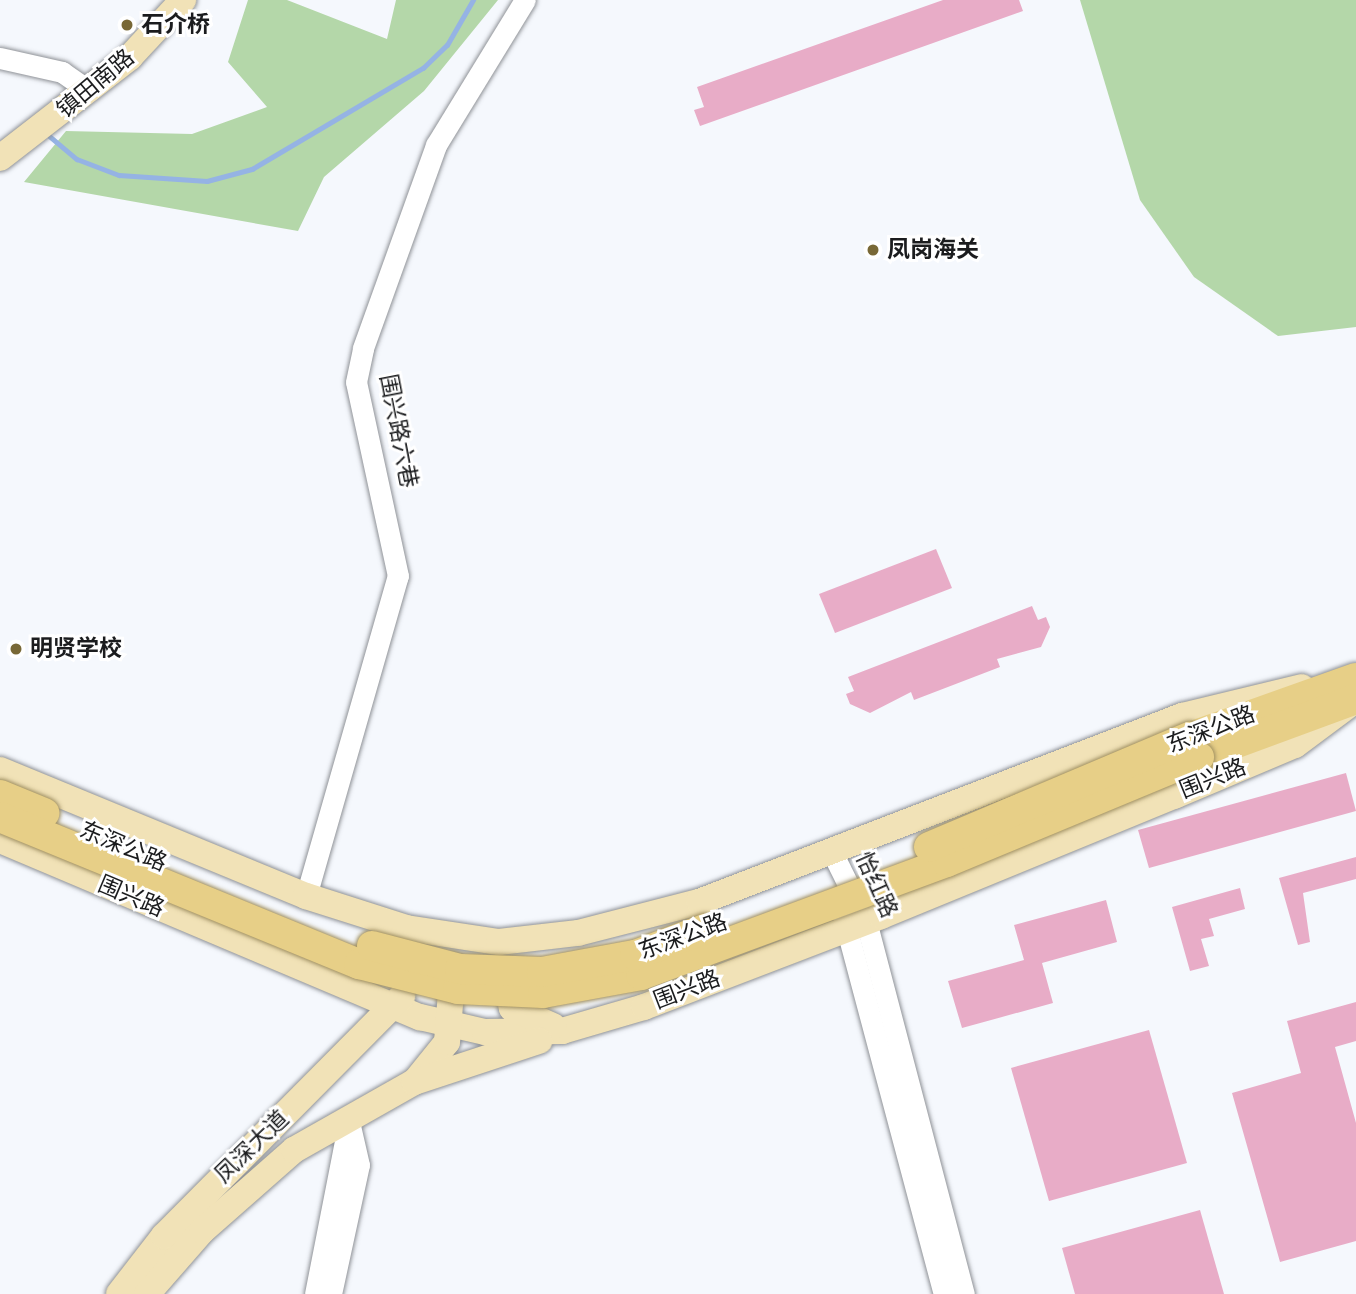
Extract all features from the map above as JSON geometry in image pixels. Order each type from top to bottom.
[{"type":"highway","name":"东深公路","points":[[0,795],[366,944],[460,969],[542,972],[635,955],[1354,689]]},
{"type":"highway","name":"东深公路","points":[[0,817],[359,964],[458,989],[543,993],[641,975],[947,862],[1195,747]]},
{"type":"main road","name":"镇田南路","points":[[6,147],[63,111],[165,0]]},
{"type":"main road","name":"镇田南路","points":[[6,147],[84,86],[183,0]]},
{"type":"main road","points":[[0,770],[306,896],[453,939],[543,939],[699,902],[833,854],[1182,716],[1354,689]]},
{"type":"main road","name":"围兴路","points":[[0,840],[392,1007],[452,1025],[527,1034],[600,1020],[856,925],[1296,745],[1354,689]]},
{"type":"main road","points":[[414,1082],[439,1057],[452,1025],[453,939]]},
{"type":"main road","name":"凤深大道","points":[[119,1294],[164,1236],[392,1007],[453,939]]},
{"type":"main road","points":[[543,939],[507,964],[505,994],[512,1008],[552,1026],[600,1020]]},
{"type":"main road","points":[[414,1082],[600,1020]]},
{"type":"main road","name":"凤深大道","points":[[147,1294],[251,1184],[348,1117],[414,1082]]},
{"type":"street","name":"围兴路六巷","points":[[306,896],[398,576],[356,382],[363,348],[436,145],[525,0]]},
{"type":"street","points":[[0,58],[84,86]]},
{"type":"street","name":"怡红路","points":[[833,854],[964,1294]]},
{"type":"street","name":"怡红路","points":[[856,925],[944,1294]]},
{"type":"street","points":[[315,1294],[340,1187],[348,1117]]},
{"type":"street","points":[[331,1294],[359,1164],[348,1117]]},
{"type":"green space","points":[[248,0],[287,0],[387,39],[396,0],[498,0],[424,91],[324,177],[298,231],[24,182],[66,131],[192,134],[267,107],[228,62]]},
{"type":"green space","points":[[1080,0],[1356,0],[1356,327],[1278,336],[1194,277],[1140,200]]},
{"type":"building","points":[[943,0],[1019,0],[1023,11],[700,126],[694,110],[704,107],[697,87]]},
{"type":"building","points":[[936,549],[952,588],[835,633],[819,594]]},
{"type":"building","points":[[1032,606],[1038,620],[1046,617],[1050,627],[1041,647],[997,659],[1000,667],[914,700],[911,692],[870,713],[850,704],[846,694],[854,691],[848,677]]},
{"type":"building","points":[[1346,773],[1356,811],[1149,868],[1138,830]]},
{"type":"building","points":[[1356,857],[1356,879],[1303,893],[1310,942],[1298,945],[1279,878]]},
{"type":"building","points":[[1240,888],[1245,909],[1209,919],[1214,936],[1201,939],[1209,966],[1190,971],[1172,907]]},
{"type":"building","points":[[1106,900],[1117,942],[1042,963],[1053,1003],[962,1028],[948,981],[1024,960],[1014,925]]},
{"type":"building","points":[[1356,1002],[1356,1041],[1335,1047],[1356,1123],[1356,1241],[1280,1262],[1232,1093],[1301,1073],[1287,1021]]},
{"type":"building","points":[[1149,1030],[1187,1163],[1049,1201],[1011,1068]]},
{"type":"building","points":[[1200,1210],[1224,1294],[1075,1294],[1062,1248]]},
{"type":"waterway","points":[[47,134],[77,159],[119,175],[207,181],[252,169],[423,68],[447,45],[473,0]]},
{"type":"place","name":"石介桥","points":[[127,25]]},
{"type":"place","name":"凤岗海关","points":[[873,250]]},
{"type":"place","name":"明贤学校","points":[[16,649]]}]
